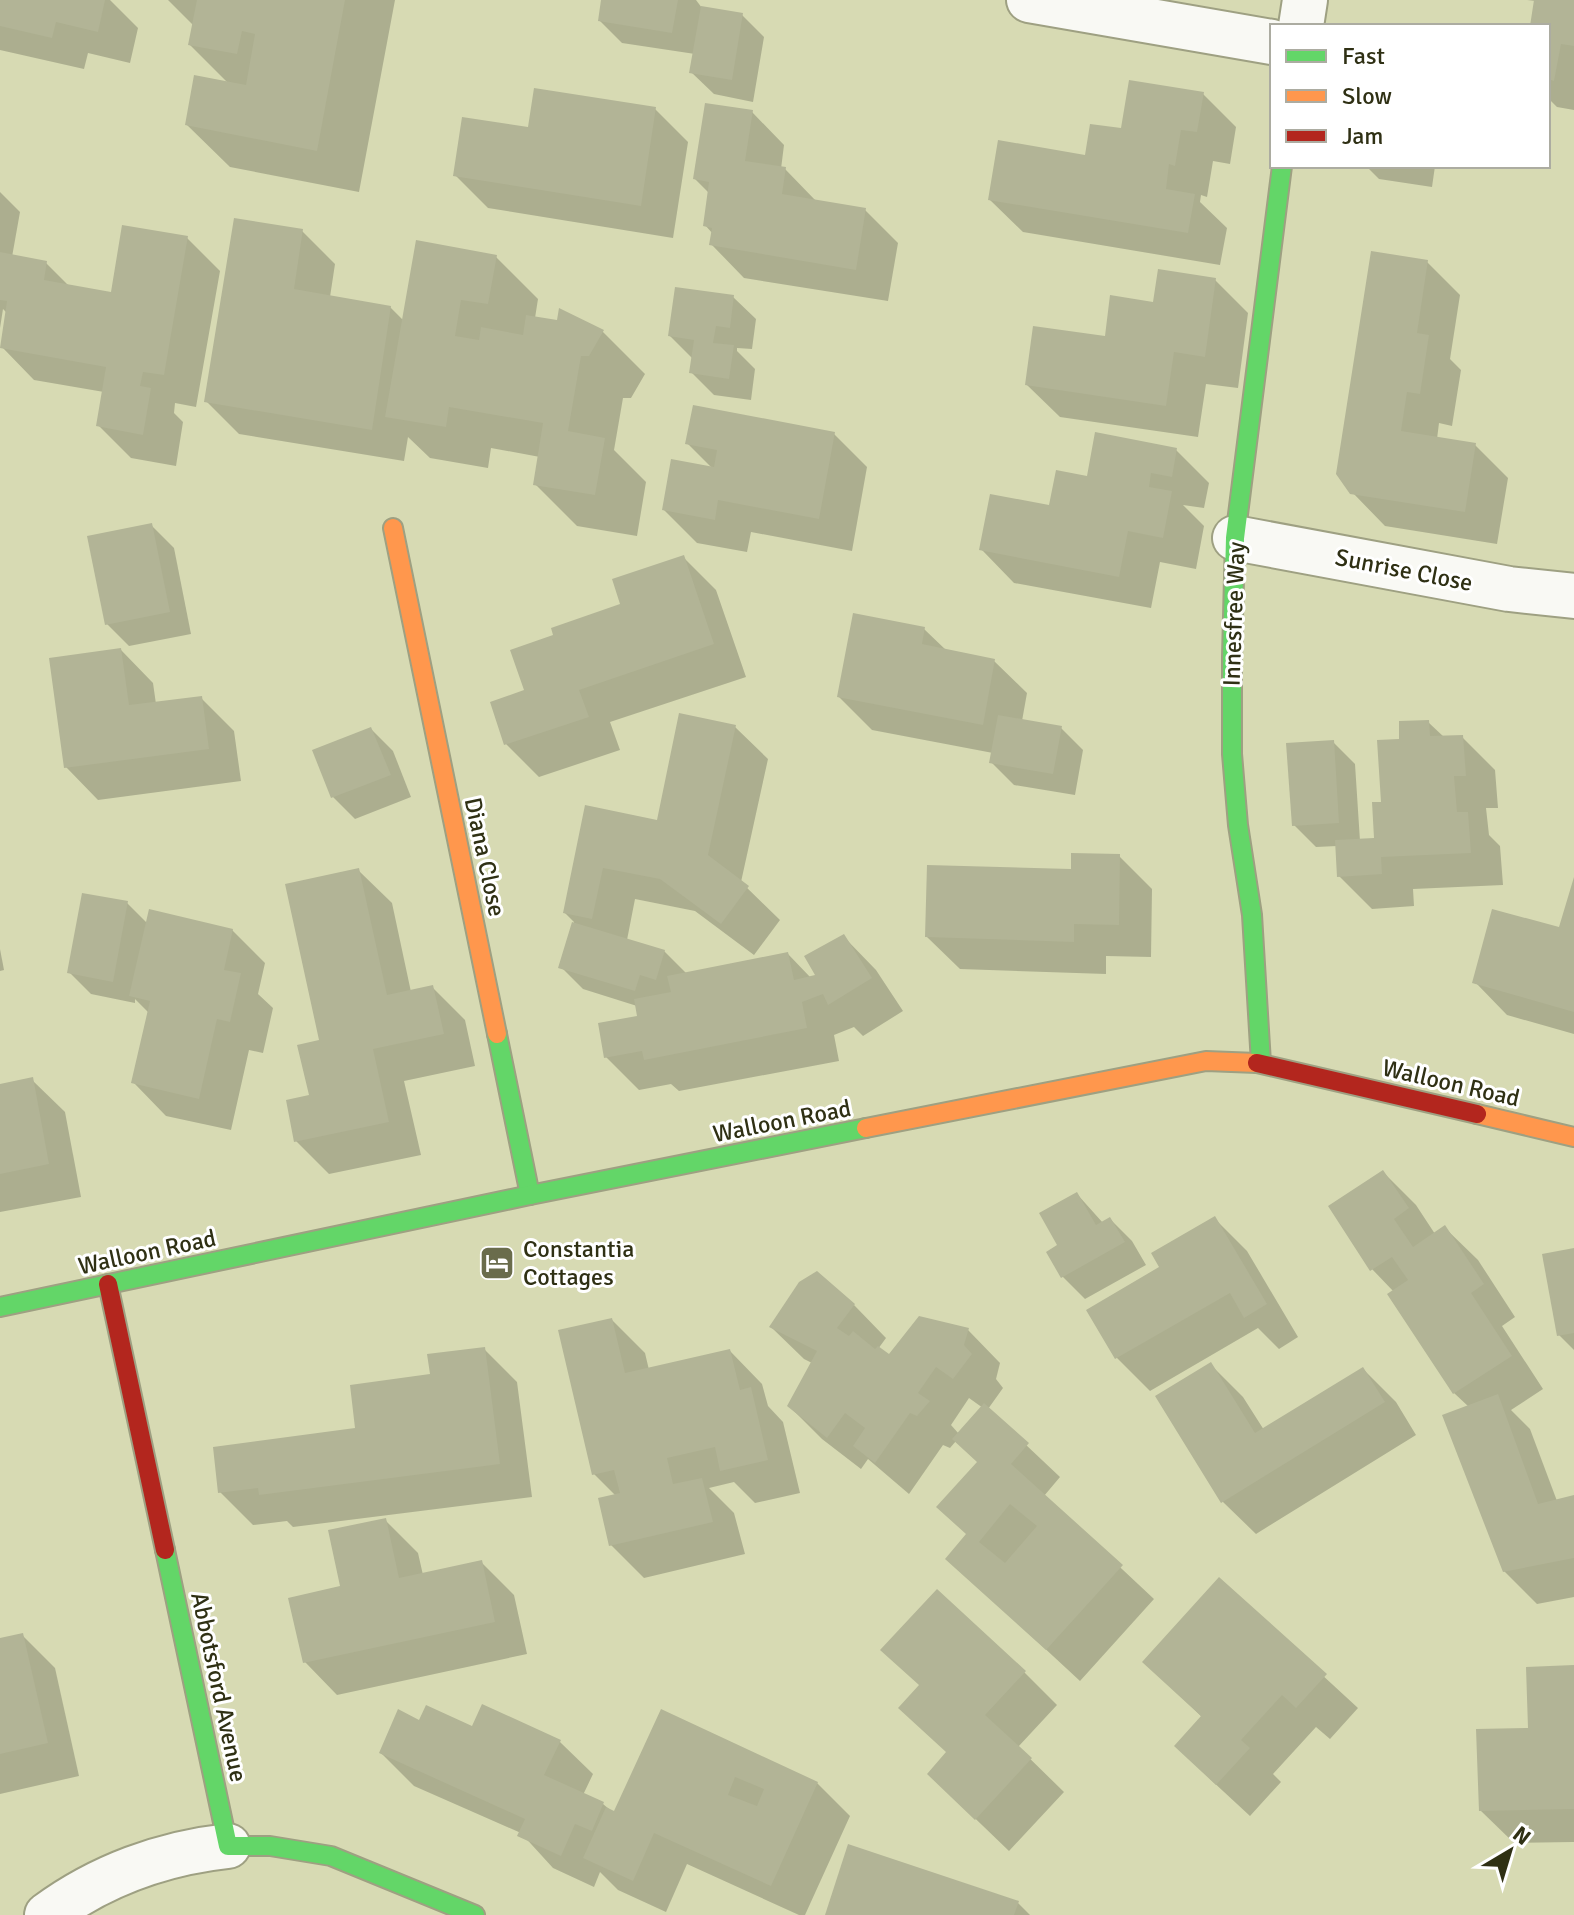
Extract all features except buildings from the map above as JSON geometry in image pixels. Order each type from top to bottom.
[{"type":"street","points":[[1029,0],[1270,42]]},
{"type":"street","points":[[1301,24],[1305,0]]},
{"type":"street","name":"Innesfree Way","points":[[1261,1063],[1252,915],[1238,825],[1232,754],[1235,538],[1282,168]]},
{"type":"street","name":"Diana Close","points":[[393,528],[530,1195]]},
{"type":"street","name":"Sunrise Close","points":[[1235,538],[1509,589],[1574,596]]},
{"type":"street","name":"Walloon Road","points":[[0,1307],[530,1195],[1206,1061],[1261,1063],[1574,1137]]},
{"type":"street","name":"Abbotsford Avenue","points":[[108,1284],[228,1846]]},
{"type":"street","points":[[47,1915],[84,1891],[129,1870],[178,1854],[228,1846],[270,1846],[331,1856],[475,1915]]},
{"type":"traffic: fast","points":[[1261,1063],[1252,915],[1238,825],[1232,754],[1232,657],[1235,538],[1282,168]]},
{"type":"traffic: fast","points":[[497,1034],[530,1195]]},
{"type":"traffic: fast","points":[[0,1307],[866,1128]]},
{"type":"traffic: fast","points":[[165,1550],[228,1846],[270,1846],[331,1856],[475,1915]]},
{"type":"traffic: slow","points":[[393,528],[497,1034]]},
{"type":"traffic: slow","points":[[866,1128],[1206,1061],[1257,1063]]},
{"type":"traffic: slow","points":[[1477,1114],[1574,1137]]},
{"type":"traffic: jam","points":[[1257,1063],[1477,1114]]},
{"type":"traffic: jam","points":[[108,1284],[165,1550]]},
{"type":"place","name":"Constantia Cottages","points":[[497,1263]]}]
